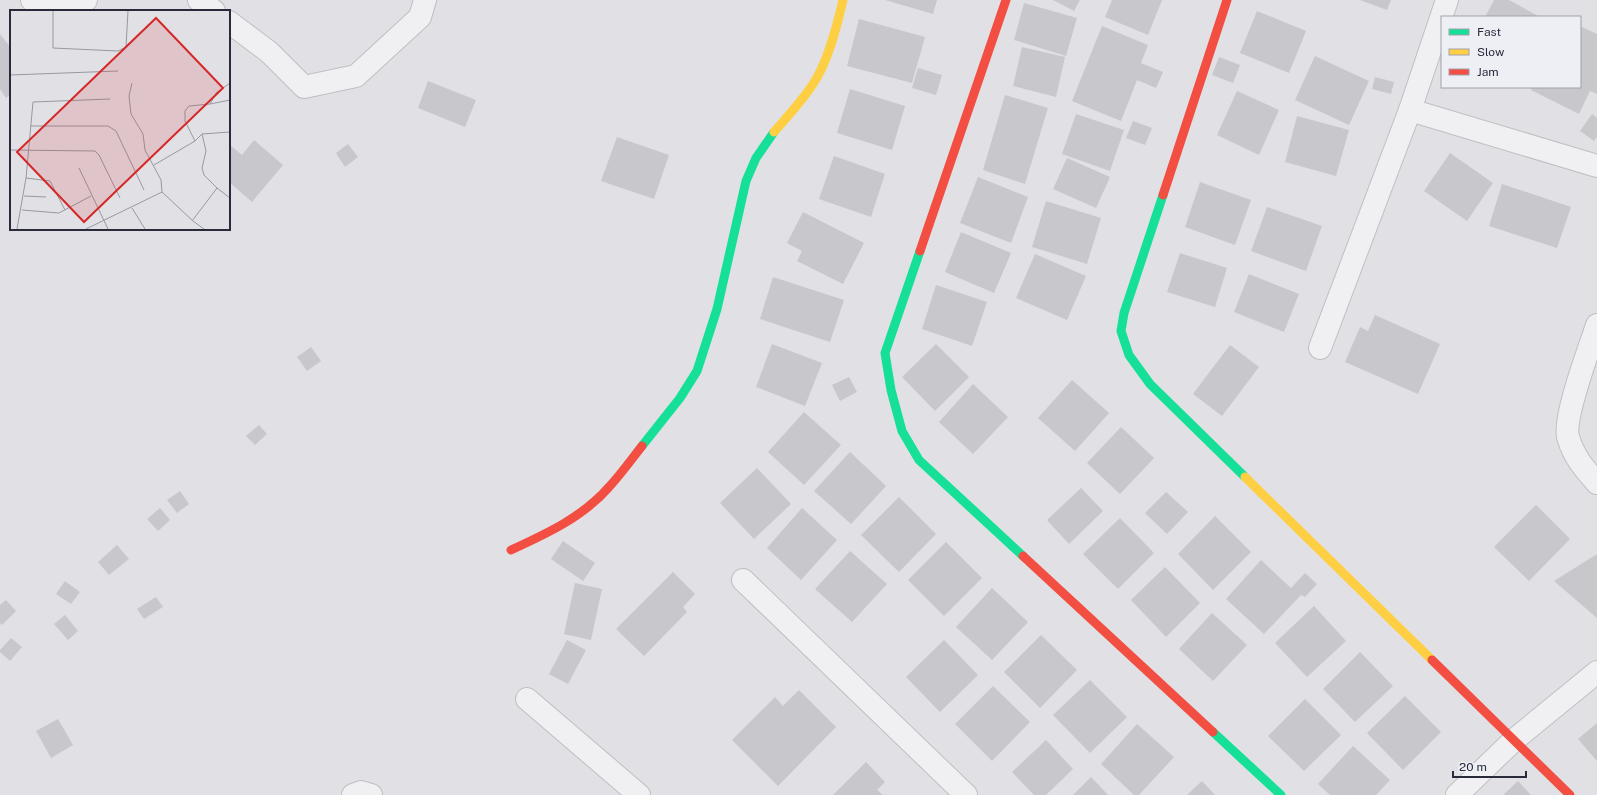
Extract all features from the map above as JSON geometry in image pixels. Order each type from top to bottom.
[{"type":"street","points":[[32,0],[68,5],[86,0]]},
{"type":"street","points":[[199,0],[213,10]]},
{"type":"street","points":[[230,23],[269,52],[304,87],[356,76],[420,17],[425,0]]},
{"type":"street","points":[[511,550],[542,536],[582,512],[609,488],[680,398],[697,371],[717,309],[746,181],[756,158],[767,141],[814,85],[821,71],[838,21],[843,0]]},
{"type":"street","points":[[1006,0],[885,353],[891,390],[902,431],[919,460],[1281,795]]},
{"type":"street","points":[[1227,0],[1124,313],[1121,331],[1129,355],[1150,384],[1570,795]]},
{"type":"street","points":[[1442,16],[1447,0]]},
{"type":"street","points":[[1320,348],[1410,110],[1441,18]]},
{"type":"street","points":[[1410,110],[1597,166]]},
{"type":"street","points":[[1597,325],[1569,412],[1568,435],[1578,461],[1597,483]]},
{"type":"street","points":[[743,580],[966,795]]},
{"type":"street","points":[[1457,795],[1514,740],[1597,672]]},
{"type":"street","points":[[527,699],[639,795]]},
{"type":"street","points":[[353,795],[361,792],[371,795]]},
{"type":"building","points":[[885,0],[937,0],[933,14]]},
{"type":"building","points":[[1053,0],[1080,0],[1074,11]]},
{"type":"building","points":[[1112,0],[1162,0],[1148,35],[1105,17]]},
{"type":"building","points":[[1360,0],[1391,0],[1387,10]]},
{"type":"building","points":[[1494,0],[1509,0],[1538,16],[1486,16]]},
{"type":"building","points":[[1024,3],[1077,18],[1066,56],[1014,40]]},
{"type":"building","points":[[1257,11],[1306,31],[1289,73],[1240,53]]},
{"type":"building","points":[[859,19],[925,37],[912,83],[847,66]]},
{"type":"building","points":[[1102,26],[1148,45],[1141,63],[1163,72],[1156,88],[1137,80],[1121,121],[1072,101]]},
{"type":"building","points":[[1581,26],[1597,34],[1597,94],[1590,91],[1579,114],[1531,90],[1532,88],[1581,88]]},
{"type":"building","points":[[0,34],[10,47],[10,95],[6,98],[0,89]]},
{"type":"building","points":[[1022,47],[1065,57],[1056,97],[1013,86]]},
{"type":"building","points":[[1315,56],[1369,81],[1349,125],[1295,100]]},
{"type":"building","points":[[1219,57],[1240,65],[1233,83],[1212,75]]},
{"type":"building","points":[[918,68],[942,75],[936,95],[912,88]]},
{"type":"building","points":[[1375,77],[1394,82],[1391,94],[1372,89]]},
{"type":"building","points":[[428,81],[476,100],[465,127],[418,108]]},
{"type":"building","points":[[850,89],[905,106],[892,150],[837,133]]},
{"type":"building","points":[[1237,91],[1279,110],[1259,155],[1217,135]]},
{"type":"building","points":[[1005,95],[1048,108],[1025,184],[983,170]]},
{"type":"building","points":[[1076,114],[1124,130],[1110,171],[1062,154]]},
{"type":"building","points":[[1592,114],[1597,118],[1597,137],[1594,141],[1580,131]]},
{"type":"building","points":[[1297,116],[1349,130],[1336,176],[1285,162]]},
{"type":"building","points":[[1133,121],[1152,128],[1145,145],[1126,138]]},
{"type":"building","points":[[617,137],[669,155],[654,199],[601,181]]},
{"type":"building","points":[[254,140],[283,165],[252,202],[230,183],[230,145],[242,155]]},
{"type":"building","points":[[348,144],[358,157],[345,167],[336,153]]},
{"type":"building","points":[[1450,153],[1493,183],[1467,221],[1424,191]]},
{"type":"building","points":[[834,156],[885,174],[871,217],[819,199]]},
{"type":"building","points":[[1067,158],[1110,177],[1096,208],[1053,189]]},
{"type":"building","points":[[978,177],[1028,197],[1011,243],[960,223]]},
{"type":"building","points":[[1200,182],[1251,200],[1235,245],[1185,227]]},
{"type":"building","points":[[1502,184],[1571,207],[1557,248],[1489,226]]},
{"type":"building","points":[[1046,201],[1101,218],[1087,264],[1032,247]]},
{"type":"building","points":[[1267,207],[1322,226],[1306,271],[1251,251]]},
{"type":"building","points":[[803,212],[864,243],[843,284],[797,261],[802,251],[787,243]]},
{"type":"building","points":[[961,232],[1011,253],[994,293],[945,272]]},
{"type":"building","points":[[1180,253],[1227,268],[1215,307],[1167,292]]},
{"type":"building","points":[[1035,254],[1086,276],[1067,320],[1016,298]]},
{"type":"building","points":[[1249,274],[1299,294],[1284,332],[1234,312]]},
{"type":"building","points":[[773,277],[844,300],[830,342],[760,319]]},
{"type":"building","points":[[936,285],[987,302],[972,346],[922,329]]},
{"type":"building","points":[[1375,315],[1440,344],[1418,394],[1345,362],[1360,327],[1368,331]]},
{"type":"building","points":[[772,344],[822,363],[805,406],[756,387]]},
{"type":"building","points":[[936,344],[969,377],[935,411],[902,377]]},
{"type":"building","points":[[1230,345],[1259,367],[1222,416],[1193,394]]},
{"type":"building","points":[[311,347],[321,361],[307,371],[297,357]]},
{"type":"building","points":[[849,377],[857,392],[840,401],[832,385]]},
{"type":"building","points":[[1072,380],[1109,413],[1075,451],[1038,418]]},
{"type":"building","points":[[973,384],[1008,417],[973,454],[939,422]]},
{"type":"building","points":[[804,412],[841,445],[804,485],[768,452]]},
{"type":"building","points":[[259,425],[267,434],[255,445],[246,436]]},
{"type":"building","points":[[1121,427],[1154,458],[1120,494],[1087,463]]},
{"type":"building","points":[[850,452],[886,486],[851,524],[814,491]]},
{"type":"building","points":[[757,468],[791,504],[754,539],[720,503]]},
{"type":"building","points":[[1081,488],[1103,511],[1069,544],[1047,520]]},
{"type":"building","points":[[180,491],[189,504],[177,513],[167,500]]},
{"type":"building","points":[[1166,492],[1188,512],[1167,534],[1145,513]]},
{"type":"building","points":[[899,497],[936,534],[899,572],[861,535]]},
{"type":"building","points":[[1536,505],[1570,539],[1529,581],[1494,547]]},
{"type":"building","points":[[160,508],[170,520],[158,531],[147,519]]},
{"type":"building","points":[[802,508],[837,540],[801,580],[767,548]]},
{"type":"building","points":[[1215,516],[1251,552],[1213,590],[1178,554]]},
{"type":"building","points":[[1120,518],[1154,553],[1118,589],[1083,554]]},
{"type":"building","points":[[563,541],[595,563],[583,581],[551,559]]},
{"type":"building","points":[[946,542],[982,578],[944,616],[908,580]]},
{"type":"building","points":[[117,545],[129,559],[109,575],[98,562]]},
{"type":"building","points":[[850,551],[887,584],[852,622],[815,589]]},
{"type":"building","points":[[1597,554],[1597,618],[1554,581]]},
{"type":"building","points":[[1261,560],[1291,588],[1305,573],[1317,584],[1305,597],[1301,595],[1264,634],[1226,599]]},
{"type":"building","points":[[1165,567],[1200,603],[1166,637],[1131,600]]},
{"type":"building","points":[[673,572],[695,594],[683,607],[687,612],[644,656],[616,629]]},
{"type":"building","points":[[65,581],[80,592],[71,604],[56,594]]},
{"type":"building","points":[[575,583],[602,589],[591,640],[564,634]]},
{"type":"building","points":[[992,588],[1028,622],[992,660],[956,627]]},
{"type":"building","points":[[156,597],[163,607],[144,619],[137,609]]},
{"type":"building","points":[[6,600],[16,611],[2,625],[0,623],[0,605]]},
{"type":"building","points":[[1314,606],[1346,641],[1307,677],[1275,643]]},
{"type":"building","points":[[1212,613],[1247,645],[1213,681],[1179,649]]},
{"type":"building","points":[[65,615],[78,631],[68,640],[54,624]]},
{"type":"building","points":[[1041,635],[1077,670],[1040,708],[1004,672]]},
{"type":"building","points":[[11,638],[22,647],[10,661],[0,652],[0,650]]},
{"type":"building","points":[[567,640],[586,650],[568,684],[549,674]]},
{"type":"building","points":[[944,640],[978,675],[940,712],[906,677]]},
{"type":"building","points":[[1360,652],[1393,686],[1355,722],[1323,689]]},
{"type":"building","points":[[1090,680],[1127,717],[1090,753],[1053,715]]},
{"type":"building","points":[[993,686],[1030,722],[992,761],[955,724]]},
{"type":"building","points":[[799,690],[836,727],[778,786],[732,740],[775,697],[783,706]]},
{"type":"building","points":[[1405,696],[1441,732],[1403,770],[1367,733]]},
{"type":"building","points":[[1305,699],[1341,735],[1304,771],[1268,736]]},
{"type":"building","points":[[58,719],[73,745],[51,758],[36,731]]},
{"type":"building","points":[[1597,723],[1597,761],[1578,739]]},
{"type":"building","points":[[1137,724],[1174,757],[1139,795],[1134,795],[1101,764]]},
{"type":"building","points":[[1046,740],[1073,769],[1046,795],[1034,795],[1012,772]]},
{"type":"building","points":[[1353,746],[1390,780],[1376,795],[1330,795],[1318,784]]},
{"type":"building","points":[[866,762],[885,782],[877,790],[883,795],[833,795]]},
{"type":"building","points":[[1091,777],[1108,795],[1073,795]]},
{"type":"building","points":[[1202,781],[1215,795],[1187,795]]},
{"type":"building","points":[[1518,781],[1531,795],[1503,795]]},
{"type":"traffic: fast","points":[[642,446],[680,398],[697,371],[717,309],[746,181],[756,158],[774,132]]},
{"type":"traffic: fast","points":[[1163,195],[1124,313],[1121,331],[1129,355],[1150,384],[1245,477]]},
{"type":"traffic: fast","points":[[920,251],[885,353],[891,390],[902,431],[919,460],[1023,556]]},
{"type":"traffic: fast","points":[[1213,732],[1281,795]]},
{"type":"traffic: slow","points":[[774,132],[804,97],[818,75],[831,44],[843,0]]},
{"type":"traffic: slow","points":[[1245,477],[1432,660]]},
{"type":"traffic: jam","points":[[920,251],[1006,0]]},
{"type":"traffic: jam","points":[[1163,195],[1227,0]]},
{"type":"traffic: jam","points":[[511,550],[551,531],[588,507],[599,498],[642,446]]},
{"type":"traffic: jam","points":[[1023,556],[1213,732]]},
{"type":"traffic: jam","points":[[1432,660],[1570,795]]}]
